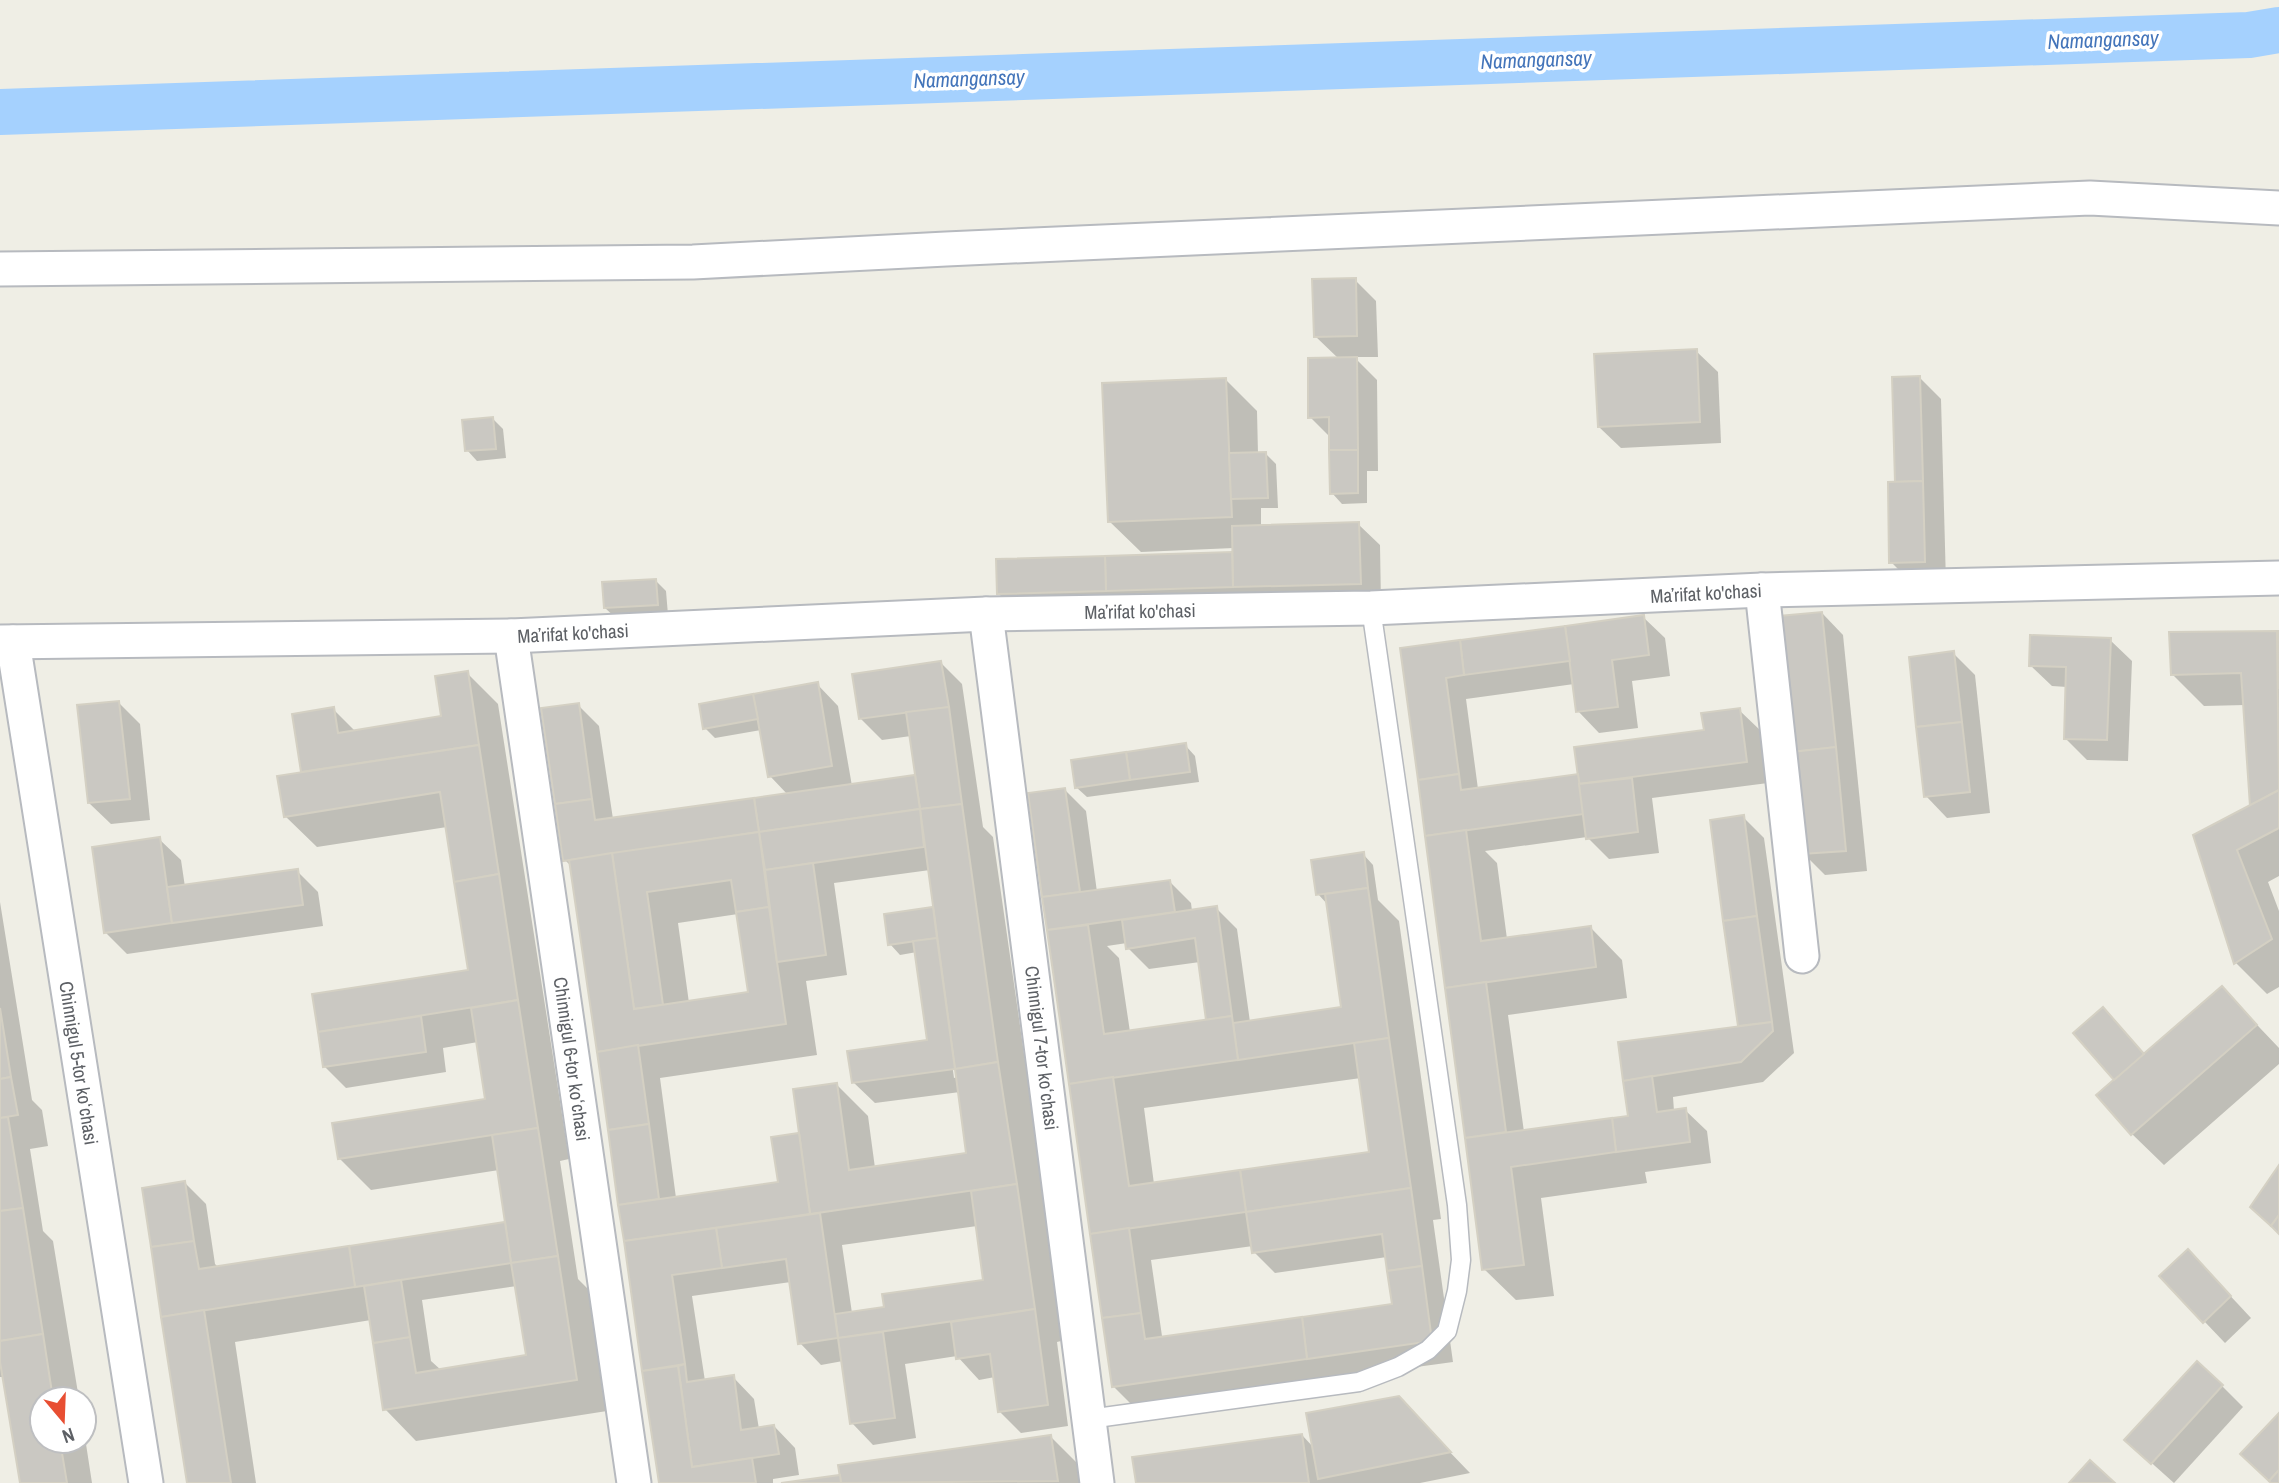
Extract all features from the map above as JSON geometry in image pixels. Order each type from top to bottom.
[{"type":"street","points":[[0,269],[694,262],[2090,198],[2279,208]]},
{"type":"street","name":"Maʼrifat ko'chasi","points":[[7,642],[511,636],[986,614],[1371,608],[1762,590],[2279,578]]},
{"type":"street","points":[[1762,590],[1802,956]]},
{"type":"street","name":"Chinnigul 7-tor koʻchasi","points":[[986,614],[1097,1483]]},
{"type":"street","name":"Chinnigul 6-tor koʻchasi","points":[[511,636],[634,1483]]},
{"type":"street","name":"Chinnigul 5-tor koʻchasi","points":[[7,642],[146,1483]]},
{"type":"lane","points":[[1089,1419],[1359,1382],[1398,1367],[1428,1350],[1447,1331],[1461,1260],[1457,1205],[1371,608]]},
{"type":"building","points":[[1356,278],[1357,336],[1314,337],[1312,279]]},
{"type":"building","points":[[1697,349],[1700,422],[1598,427],[1594,354]]},
{"type":"building","points":[[1357,357],[1358,450],[1329,450],[1329,417],[1308,418],[1308,358]]},
{"type":"building","points":[[1920,376],[1923,481],[1895,482],[1892,377]]},
{"type":"building","points":[[1226,378],[1232,517],[1108,522],[1102,383]]},
{"type":"building","points":[[493,417],[496,449],[465,451],[462,420]]},
{"type":"building","points":[[1329,450],[1358,450],[1358,493],[1330,494]]},
{"type":"building","points":[[1266,452],[1268,498],[1231,499],[1229,453]]},
{"type":"building","points":[[1923,481],[1925,562],[1889,563],[1888,482]]},
{"type":"building","points":[[1359,522],[1361,584],[1233,587],[1232,526]]},
{"type":"building","points":[[1232,552],[1233,587],[1106,591],[1105,556]]},
{"type":"building","points":[[1105,556],[1106,591],[997,594],[996,559]]},
{"type":"building","points":[[656,579],[658,605],[604,608],[602,582]]},
{"type":"building","points":[[1822,612],[1836,747],[1792,752],[1779,616]]},
{"type":"building","points":[[1644,615],[1649,655],[1612,660],[1618,707],[1576,712],[1565,626]]},
{"type":"building","points":[[1565,626],[1570,661],[1464,675],[1460,640]]},
{"type":"building","points":[[2277,631],[2279,631],[2279,689]]},
{"type":"building","points":[[2277,631],[2279,790],[2250,806],[2241,673],[2171,675],[2169,632]]},
{"type":"building","points":[[2030,635],[2111,638],[2107,740],[2064,739],[2066,667],[2029,666]]},
{"type":"building","points":[[1460,640],[1464,675],[1446,678],[1459,774],[1418,780],[1400,648]]},
{"type":"building","points":[[1954,651],[1962,722],[1916,727],[1909,657]]},
{"type":"building","points":[[941,661],[949,707],[859,719],[852,674]]},
{"type":"building","points":[[468,671],[479,745],[301,772],[292,714],[334,707],[338,733],[441,716],[435,676]]},
{"type":"building","points":[[818,682],[832,766],[768,777],[753,694]]},
{"type":"building","points":[[753,694],[758,719],[703,729],[699,704]]},
{"type":"building","points":[[119,701],[130,799],[88,803],[77,705]]},
{"type":"building","points":[[579,703],[592,799],[555,804],[541,708]]},
{"type":"building","points":[[949,707],[962,804],[920,809],[906,712]]},
{"type":"building","points":[[1740,708],[1747,762],[1579,784],[1574,747],[1704,730],[1701,713]]},
{"type":"building","points":[[1962,722],[1970,792],[1924,797],[1916,727]]},
{"type":"building","points":[[1186,743],[1190,772],[1130,780],[1126,752]]},
{"type":"building","points":[[479,745],[499,874],[454,882],[440,792],[284,817],[277,776]]},
{"type":"building","points":[[1836,747],[1846,851],[1802,854],[1792,752]]},
{"type":"building","points":[[1126,752],[1130,780],[1075,788],[1071,760]]},
{"type":"building","points":[[1459,774],[1461,790],[1578,774],[1584,814],[1425,836],[1418,780]]},
{"type":"building","points":[[915,775],[920,809],[759,832],[754,798]]},
{"type":"building","points":[[1632,778],[1638,832],[1586,839],[1579,784]]},
{"type":"building","points":[[1065,788],[1080,892],[1042,897],[1028,793]]},
{"type":"building","points":[[2279,790],[2279,828],[2237,850],[2272,939],[2234,964],[2193,835]]},
{"type":"building","points":[[754,798],[759,832],[563,861],[555,804],[592,799],[595,820]]},
{"type":"building","points":[[962,804],[998,1062],[955,1069],[920,809]]},
{"type":"building","points":[[920,809],[924,847],[765,870],[759,832]]},
{"type":"building","points":[[1744,815],[1757,916],[1723,921],[1710,820]]},
{"type":"building","points":[[1466,830],[1481,941],[1591,926],[1596,967],[1445,988],[1425,836]]},
{"type":"building","points":[[759,832],[769,907],[736,912],[731,880],[647,892],[663,1005],[634,1009],[612,853]]},
{"type":"building","points":[[160,837],[172,923],[104,933],[92,847]]},
{"type":"building","points":[[1364,852],[1368,888],[1316,895],[1311,860]]},
{"type":"building","points":[[612,853],[634,1009],[748,992],[736,912],[769,907],[786,1024],[597,1052],[569,860]]},
{"type":"building","points":[[813,863],[826,955],[777,962],[765,870]]},
{"type":"building","points":[[298,869],[303,905],[172,923],[167,887]]},
{"type":"building","points":[[499,874],[518,1000],[318,1032],[312,994],[468,970],[454,882]]},
{"type":"building","points":[[1170,880],[1175,912],[1047,930],[1042,897]]},
{"type":"building","points":[[1368,888],[1389,1038],[1238,1060],[1233,1023],[1341,1007],[1325,894]]},
{"type":"building","points":[[1217,906],[1232,1016],[1206,1020],[1195,938],[1126,949],[1122,920]]},
{"type":"building","points":[[933,907],[937,938],[888,945],[884,914]]},
{"type":"building","points":[[1757,916],[1772,1022],[1738,1026],[1723,921]]},
{"type":"building","points":[[1088,925],[1104,1034],[1232,1016],[1238,1060],[1069,1084],[1047,930]]},
{"type":"building","points":[[937,938],[955,1069],[852,1083],[847,1051],[927,1040],[913,941]]},
{"type":"building","points":[[1486,982],[1506,1132],[1465,1138],[1445,988]]},
{"type":"building","points":[[2222,986],[2257,1025],[2131,1135],[2096,1095]]},
{"type":"building","points":[[518,1000],[538,1128],[338,1159],[332,1123],[485,1099],[471,1008]]},
{"type":"building","points":[[2103,1007],[2144,1054],[2114,1080],[2073,1033]]},
{"type":"building","points":[[0,1008],[11,1077],[0,1079]]},
{"type":"building","points":[[421,1016],[426,1052],[323,1067],[318,1032]]},
{"type":"building","points":[[1772,1022],[1773,1031],[1741,1062],[1623,1081],[1618,1042]]},
{"type":"building","points":[[1389,1038],[1411,1188],[1246,1212],[1240,1170],[1369,1152],[1354,1043]]},
{"type":"building","points":[[638,1045],[649,1124],[608,1130],[597,1052]]},
{"type":"building","points":[[998,1062],[1017,1184],[810,1214],[793,1089],[837,1083],[849,1170],[966,1153],[955,1069]]},
{"type":"building","points":[[1652,1076],[1657,1112],[1686,1108],[1690,1142],[1616,1152],[1612,1118],[1628,1116],[1623,1081]]},
{"type":"building","points":[[11,1077],[18,1115],[0,1118],[0,1079]]},
{"type":"building","points":[[1113,1077],[1129,1186],[1240,1170],[1246,1212],[1090,1234],[1069,1084]]},
{"type":"building","points":[[8,1117],[23,1208],[0,1211],[0,1118]]},
{"type":"building","points":[[1612,1118],[1616,1152],[1511,1167],[1524,1265],[1482,1270],[1465,1138]]},
{"type":"building","points":[[649,1124],[659,1199],[618,1205],[608,1130]]},
{"type":"building","points":[[538,1128],[558,1256],[511,1263],[492,1135]]},
{"type":"building","points":[[799,1133],[810,1214],[624,1241],[618,1205],[778,1182],[771,1137]]},
{"type":"building","points":[[2279,1165],[2279,1215],[2271,1226],[2250,1207]]},
{"type":"building","points":[[185,1181],[194,1241],[151,1247],[142,1188]]},
{"type":"building","points":[[1017,1184],[1035,1309],[838,1338],[835,1314],[884,1307],[882,1294],[983,1280],[971,1191]]},
{"type":"building","points":[[1411,1188],[1422,1266],[1387,1271],[1382,1234],[1252,1253],[1246,1212]]},
{"type":"building","points":[[23,1208],[43,1334],[0,1341],[0,1211]]},
{"type":"building","points":[[820,1213],[838,1338],[798,1344],[786,1259],[722,1268],[716,1228]]},
{"type":"building","points":[[2279,1215],[2279,1234],[2271,1226]]},
{"type":"building","points":[[505,1222],[511,1263],[355,1287],[349,1246]]},
{"type":"building","points":[[716,1228],[722,1268],[672,1275],[685,1364],[642,1371],[624,1241]]},
{"type":"building","points":[[1129,1228],[1141,1313],[1102,1318],[1090,1234]]},
{"type":"building","points":[[194,1241],[199,1269],[349,1246],[355,1287],[161,1317],[151,1247]]},
{"type":"building","points":[[2188,1249],[2231,1296],[2203,1323],[2159,1276]]},
{"type":"building","points":[[558,1256],[577,1380],[383,1410],[373,1343],[410,1337],[416,1373],[526,1355],[511,1263]]},
{"type":"building","points":[[1422,1266],[1432,1341],[1307,1359],[1302,1317],[1392,1304],[1387,1271]]},
{"type":"building","points":[[401,1280],[410,1337],[373,1343],[364,1286]]},
{"type":"building","points":[[1035,1309],[1048,1405],[998,1412],[990,1354],[956,1359],[951,1322]]},
{"type":"building","points":[[204,1310],[231,1483],[187,1483],[161,1317]]},
{"type":"building","points":[[1141,1313],[1145,1339],[1302,1317],[1307,1359],[1112,1387],[1102,1318]]},
{"type":"building","points":[[883,1332],[895,1418],[850,1424],[838,1338]]},
{"type":"building","points":[[43,1334],[51,1385],[28,1385],[28,1455],[62,1455],[67,1483],[20,1483],[0,1362],[0,1341]]},
{"type":"building","points":[[2197,1361],[2223,1385],[2151,1464],[2124,1440]]},
{"type":"building","points":[[685,1364],[687,1382],[734,1375],[741,1430],[774,1425],[779,1454],[692,1467],[678,1366]]},
{"type":"building","points":[[678,1366],[692,1467],[752,1458],[756,1483],[659,1483],[642,1371]]},
{"type":"building","points":[[1399,1396],[1451,1452],[1318,1479],[1306,1413]]},
{"type":"building","points":[[2279,1413],[2279,1470],[2269,1481],[2240,1454]]},
{"type":"building","points":[[1302,1434],[1309,1483],[1136,1483],[1132,1457]]},
{"type":"building","points":[[1051,1435],[1058,1481],[841,1483],[838,1465]]},
{"type":"building","points":[[2090,1460],[2115,1483],[2069,1483]]},
{"type":"building","points":[[2279,1470],[2279,1483],[2271,1483],[2269,1481]]},
{"type":"building","points":[[840,1475],[841,1483],[781,1483]]},
{"type":"waterway","name":"Namangansay","points":[[0,112],[2249,35],[2279,30]]}]
